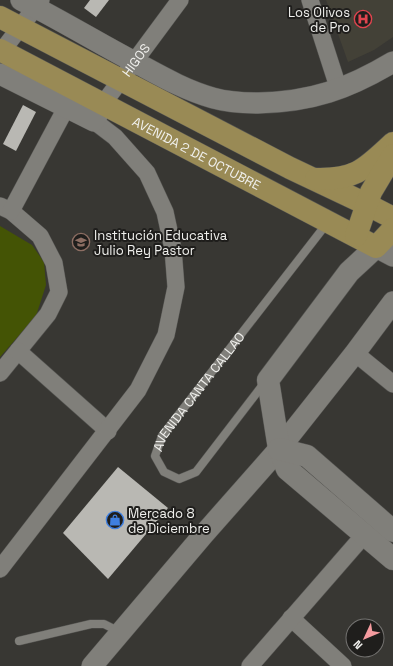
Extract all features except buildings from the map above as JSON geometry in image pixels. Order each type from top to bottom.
[{"type":"main road","points":[[0,17],[290,168],[393,218]]},
{"type":"main road","name":"AVENIDA 2 DE OCTUBRE","points":[[1,50],[98,113],[328,221],[385,251]]},
{"type":"main road","points":[[314,179],[334,180],[353,175],[369,166],[393,143]]},
{"type":"main road","name":"AVENIDA CANTA CALLAO","points":[[349,272],[356,236],[366,204],[371,192],[393,155]]},
{"type":"main road","name":"AVENIDA CANTA CALLAO","points":[[268,380],[349,272],[385,251],[393,229]]},
{"type":"main road","points":[[268,380],[279,449],[288,469],[393,559]]},
{"type":"main road","points":[[279,449],[306,456],[393,531]]},
{"type":"street","name":"HIGOS","points":[[98,113],[133,62],[180,0]]},
{"type":"street","points":[[310,0],[338,90]]},
{"type":"street","points":[[1,50],[20,28],[33,2],[133,62],[180,87],[214,99],[245,103],[279,102],[308,98],[338,90],[369,77],[393,62]]},
{"type":"street","points":[[0,74],[66,108],[98,113],[115,137],[147,173],[165,212],[173,249],[176,287],[166,335],[138,390],[0,570]]},
{"type":"street","points":[[0,373],[48,314],[59,292],[54,263],[40,236],[5,209],[66,108]]},
{"type":"street","points":[[92,666],[279,449],[355,353],[393,302]]},
{"type":"street","points":[[18,351],[108,431]]},
{"type":"street","points":[[355,353],[393,384]]},
{"type":"street","points":[[250,666],[364,534]]},
{"type":"street","points":[[291,618],[343,666]]},
{"type":"lane","name":"AVENIDA CANTA CALLAO","points":[[268,380],[196,472],[179,479],[164,472],[155,456],[162,436],[328,221]]},
{"type":"lane","points":[[19,641],[91,624],[104,624],[121,633]]},
{"type":"shaded area","name":"Los Olivos de Pro","points":[[326,0],[393,0],[393,37],[374,50],[348,62]]},
{"type":"green space","points":[[0,226],[32,245],[44,262],[46,285],[36,316],[0,357]]},
{"type":"place","name":"Los Olivos de Pro","points":[[363,19]]},
{"type":"place","name":"Institución Educativa Julio Rey Pastor","points":[[81,242]]},
{"type":"place","name":"Mercado 8 de Diciembre","points":[[115,520]]}]
